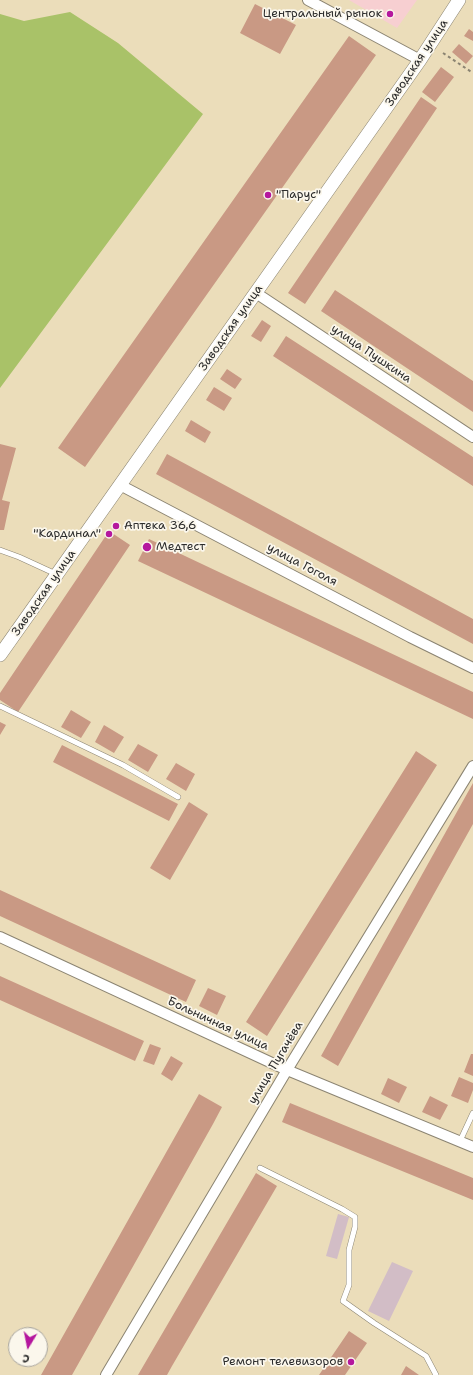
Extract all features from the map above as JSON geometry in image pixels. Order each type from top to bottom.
[{"type":"street","points":[[308,0],[420,60]]},
{"type":"street","name":"Заводская улица","points":[[0,655],[420,60],[459,0]]},
{"type":"street","name":"улица Пушкина","points":[[256,293],[473,437]]},
{"type":"street","name":"улица Гоголя","points":[[120,485],[473,668]]},
{"type":"street","name":"улица Пугачёва","points":[[106,1375],[287,1070],[473,766]]},
{"type":"street","name":"Больничная улица","points":[[0,937],[287,1070],[473,1147]]},
{"type":"lane","points":[[0,550],[19,557],[57,575]]},
{"type":"lane","points":[[0,706],[124,764],[178,797]]},
{"type":"lane","points":[[460,1141],[473,1113]]},
{"type":"lane","points":[[260,1168],[355,1217],[355,1227],[349,1250],[349,1285],[343,1301],[374,1323],[426,1356],[436,1375]]},
{"type":"path","points":[[443,53],[473,73]]},
{"type":"shaded area","name":"Центральный рынок","points":[[349,0],[417,0],[397,28]]},
{"type":"shaded area","points":[[338,1214],[349,1217],[337,1259],[326,1256]]},
{"type":"shaded area","points":[[392,1262],[413,1271],[389,1321],[368,1311]]},
{"type":"green space","points":[[70,12],[118,43],[203,114],[0,388],[0,14],[24,21]]},
{"type":"building","points":[[255,4],[296,25],[280,54],[240,33]]},
{"type":"building","points":[[469,29],[473,32],[473,41],[464,36]]},
{"type":"building","points":[[349,36],[376,55],[85,467],[58,448]]},
{"type":"building","points":[[459,44],[473,56],[466,64],[452,52]]},
{"type":"building","points":[[441,67],[454,77],[435,102],[422,92]]},
{"type":"building","points":[[421,97],[437,108],[305,304],[288,293]]},
{"type":"building","points":[[335,290],[473,381],[473,412],[321,311]]},
{"type":"building","points":[[262,320],[271,326],[261,342],[251,336]]},
{"type":"building","points":[[286,336],[473,457],[473,486],[273,356]]},
{"type":"building","points":[[227,369],[242,379],[235,389],[220,379]]},
{"type":"building","points":[[214,387],[232,398],[224,411],[206,400]]},
{"type":"building","points":[[191,420],[211,432],[205,443],[185,431]]},
{"type":"building","points":[[0,444],[16,448],[2,500],[10,502],[4,530],[0,530]]},
{"type":"building","points":[[167,454],[473,619],[473,644],[156,474]]},
{"type":"building","points":[[109,531],[130,545],[18,712],[0,700],[0,693]]},
{"type":"building","points":[[149,539],[473,692],[473,719],[138,561]]},
{"type":"building","points":[[71,710],[91,722],[81,738],[61,727]]},
{"type":"building","points":[[0,722],[6,725],[0,735]]},
{"type":"building","points":[[104,725],[124,737],[114,753],[95,742]]},
{"type":"building","points":[[138,744],[158,755],[148,772],[128,760]]},
{"type":"building","points":[[62,745],[178,804],[169,821],[53,762]]},
{"type":"building","points":[[416,751],[437,765],[267,1036],[246,1022]]},
{"type":"building","points":[[176,763],[195,774],[186,791],[166,779]]},
{"type":"building","points":[[473,783],[473,824],[338,1066],[321,1056]]},
{"type":"building","points":[[189,802],[208,814],[170,880],[150,868]]},
{"type":"building","points":[[0,890],[196,980],[186,1002],[0,916]]},
{"type":"building","points":[[0,976],[144,1041],[135,1061],[0,1000]]},
{"type":"building","points":[[208,988],[226,996],[217,1015],[199,1006]]},
{"type":"building","points":[[150,1044],[161,1048],[154,1065],[143,1061]]},
{"type":"building","points":[[471,1054],[473,1054],[473,1076],[464,1072]]},
{"type":"building","points":[[171,1056],[183,1063],[172,1081],[161,1074]]},
{"type":"building","points":[[459,1077],[473,1083],[473,1090],[468,1103],[451,1096]]},
{"type":"building","points":[[388,1078],[407,1087],[399,1103],[381,1094]]},
{"type":"building","points":[[199,1094],[222,1107],[72,1375],[41,1375],[45,1367],[48,1367],[48,1363]]},
{"type":"building","points":[[430,1096],[448,1105],[440,1120],[422,1112]]},
{"type":"building","points":[[290,1103],[473,1178],[473,1200],[282,1122]]},
{"type":"building","points":[[256,1173],[277,1186],[167,1375],[138,1375]]},
{"type":"building","points":[[349,1331],[367,1343],[345,1375],[319,1375]]},
{"type":"building","points":[[406,1366],[419,1375],[401,1375]]},
{"type":"place","name":"Центральный рынок","points":[[390,14]]},
{"type":"place","name":"\"Парус\"","points":[[268,195]]},
{"type":"place","name":"Аптека 36,6","points":[[116,526]]},
{"type":"place","name":"\"Кардинал\"","points":[[109,534]]},
{"type":"place","name":"Медтест","points":[[147,547]]},
{"type":"place","name":"Ремонт телевизоров","points":[[351,1362]]}]
